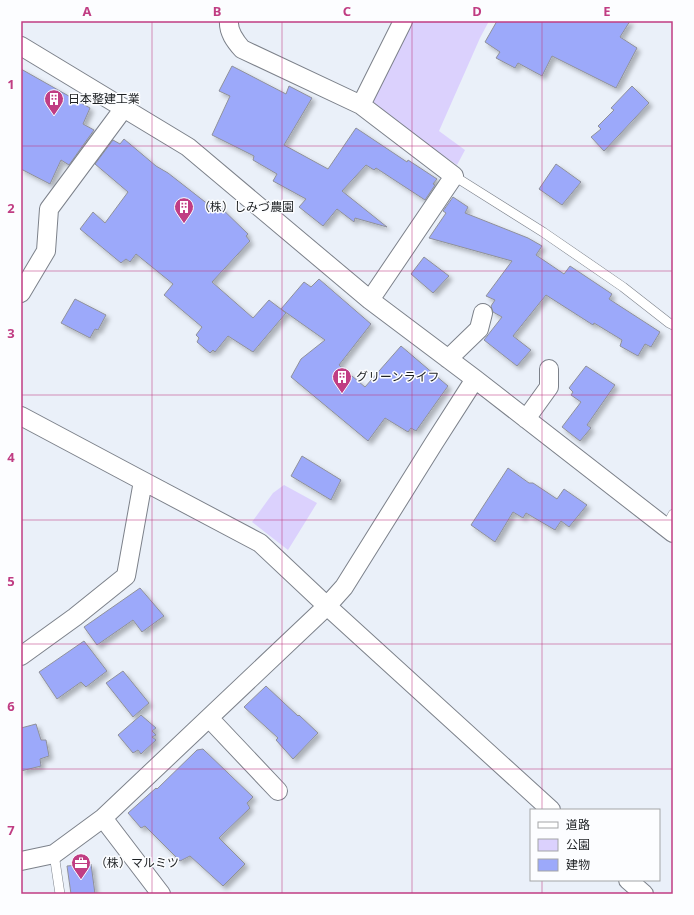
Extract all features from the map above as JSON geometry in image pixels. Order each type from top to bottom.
[{"type":"street","points":[[229,21],[228,23],[232,38],[242,49],[360,105],[454,176],[370,300]]},
{"type":"street","points":[[360,105],[403,21]]},
{"type":"street","points":[[21,46],[188,146],[370,300],[526,419],[671,525]]},
{"type":"street","points":[[21,292],[46,251],[49,209],[124,108]]},
{"type":"street","points":[[448,359],[479,329],[483,313]]},
{"type":"street","points":[[526,419],[549,387],[549,369]]},
{"type":"street","points":[[21,861],[54,854],[103,818],[327,606],[344,587],[475,379]]},
{"type":"street","points":[[21,416],[260,543],[550,809]]},
{"type":"street","points":[[21,656],[126,576],[143,481]]},
{"type":"street","points":[[209,718],[278,791]]},
{"type":"street","points":[[103,818],[161,894]]},
{"type":"street","points":[[629,881],[644,894]]},
{"type":"lane","points":[[454,176],[542,232],[623,287],[673,325]]},
{"type":"lane","points":[[54,854],[60,894]]},
{"type":"green space","points":[[412,21],[489,21],[439,131],[465,150],[457,165],[375,110],[373,102]]},
{"type":"green space","points":[[284,485],[317,503],[288,550],[252,522],[273,493]]},
{"type":"building","points":[[497,21],[630,21],[620,37],[637,48],[616,88],[552,56],[542,76],[518,63],[515,68],[496,58],[500,52],[485,42]]},
{"type":"building","points":[[232,66],[286,94],[289,86],[312,98],[284,145],[328,169],[356,128],[407,162],[408,160],[437,179],[433,184],[435,185],[425,200],[376,168],[374,170],[366,165],[342,191],[387,227],[355,218],[354,222],[337,209],[323,226],[299,207],[306,199],[273,181],[277,174],[253,160],[254,156],[212,135],[230,96],[219,91]]},
{"type":"building","name":"日本整建工業","points":[[21,69],[90,108],[83,124],[94,130],[69,165],[61,160],[50,184],[21,169]]},
{"type":"building","points":[[632,86],[649,103],[604,151],[591,137],[601,129],[598,126],[614,110],[611,108]]},
{"type":"building","points":[[124,139],[156,166],[168,173],[209,205],[213,200],[248,234],[246,236],[250,241],[212,282],[253,318],[269,300],[286,313],[253,352],[228,336],[215,352],[213,350],[210,353],[197,342],[199,338],[196,335],[202,327],[164,295],[173,284],[136,254],[130,262],[126,259],[121,263],[80,229],[93,212],[105,223],[128,192],[95,164],[113,140],[120,144]]},
{"type":"building","points":[[556,164],[581,182],[562,205],[539,189]]},
{"type":"building","points":[[453,197],[468,207],[465,213],[528,238],[542,246],[536,255],[564,274],[570,266],[612,294],[609,299],[660,332],[651,347],[645,344],[638,356],[620,346],[622,340],[594,323],[593,325],[546,295],[513,336],[531,350],[517,366],[484,340],[502,317],[493,312],[491,306],[495,300],[486,296],[512,261],[429,238],[446,213],[443,211]]},
{"type":"building","points":[[424,257],[449,276],[433,293],[411,274]]},
{"type":"building","points":[[319,279],[371,324],[339,365],[365,387],[401,346],[448,386],[416,431],[411,428],[408,432],[385,418],[368,441],[291,377],[301,359],[325,340],[281,309],[304,282],[311,287]]},
{"type":"building","points":[[75,299],[106,315],[98,330],[95,329],[90,338],[61,323]]},
{"type":"building","points":[[586,366],[615,385],[587,425],[591,428],[580,441],[562,427],[581,402],[571,395],[573,392],[569,388]]},
{"type":"building","points":[[302,456],[341,480],[331,500],[291,476]]},
{"type":"building","points":[[508,468],[529,483],[533,483],[557,499],[564,489],[587,505],[569,527],[561,521],[555,530],[526,513],[523,518],[513,512],[495,542],[471,525]]},
{"type":"building","points":[[140,588],[164,616],[142,632],[133,620],[97,645],[84,627]]},
{"type":"building","points":[[84,641],[107,671],[86,687],[81,682],[57,699],[39,672]]},
{"type":"building","points":[[123,671],[149,703],[133,717],[106,683]]},
{"type":"building","points":[[266,686],[318,733],[293,759],[276,740],[278,738],[244,707]]},
{"type":"building","points":[[141,715],[156,728],[152,731],[156,735],[152,737],[156,740],[141,754],[138,750],[133,753],[118,735]]},
{"type":"building","points":[[36,724],[41,740],[46,740],[49,756],[40,759],[41,766],[21,771],[21,728]]},
{"type":"building","points":[[203,749],[253,797],[247,803],[250,808],[219,838],[245,864],[223,886],[190,856],[180,861],[145,826],[141,828],[128,813],[156,788],[157,789],[197,750]]},
{"type":"building","name":"（株）マルミツ","points":[[91,864],[95,894],[71,894],[67,866]]},
{"type":"place","name":"日本整建工業","points":[[54,116]]},
{"type":"place","name":"（株）しみづ農園","points":[[184,224]]},
{"type":"place","name":"グリーンライフ","points":[[342,394]]},
{"type":"place","name":"（株）マルミツ","points":[[81,880]]}]
